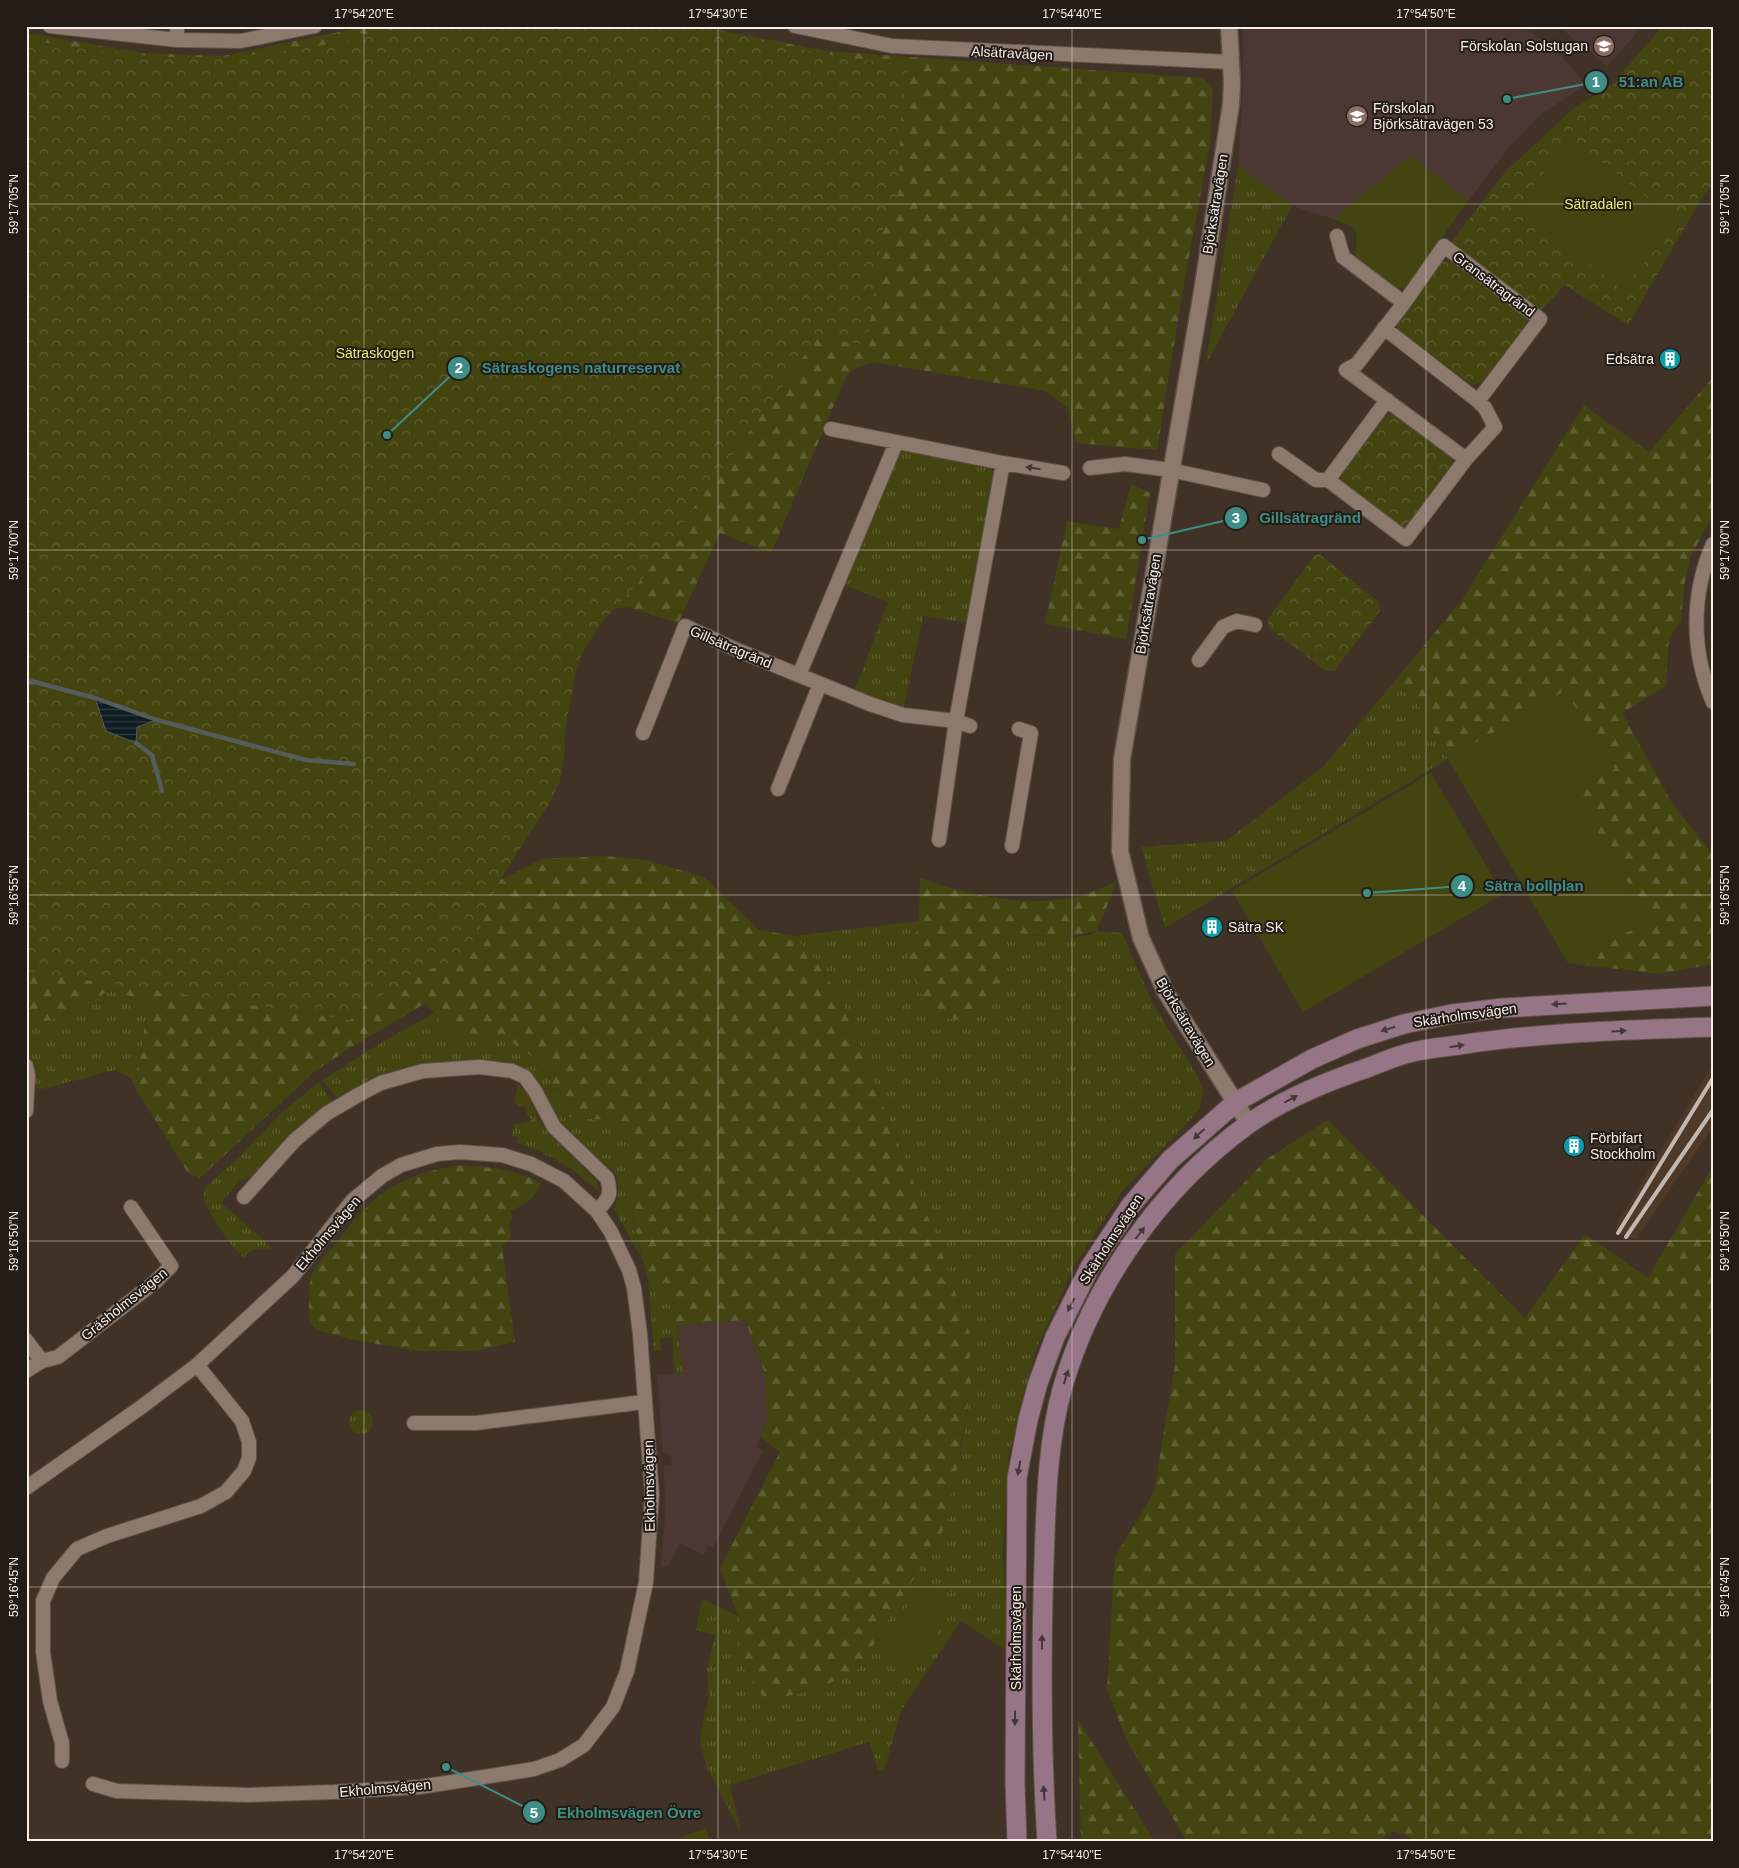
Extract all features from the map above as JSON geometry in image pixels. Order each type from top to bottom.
[{"type":"main road","name":"Skärholmsvägen","points":[[1017,1842],[1015,1745],[1017,1478],[1028,1420],[1038,1382],[1055,1338],[1090,1267],[1131,1204],[1170,1160],[1236,1102],[1312,1059],[1357,1040],[1404,1024],[1452,1014],[1502,1008],[1713,996]]},
{"type":"main road","name":"Skärholmsvägen","points":[[1047,1842],[1043,1775],[1042,1605],[1044,1534],[1054,1424],[1074,1353],[1092,1310],[1132,1244],[1157,1210],[1186,1178],[1216,1150],[1249,1124],[1322,1083],[1409,1053],[1504,1038],[1713,1027]]},
{"type":"street","points":[[54,27],[177,33],[240,41],[315,26]]},
{"type":"street","name":"Alsätravägen","points":[[795,26],[892,46],[1231,62]]},
{"type":"street","name":"Björksätravägen","points":[[1229,26],[1231,62],[1230,104],[1202,292],[1122,759],[1120,851],[1141,938],[1165,991],[1249,1124]]},
{"type":"street","points":[[1337,236],[1343,257],[1404,302]]},
{"type":"street","name":"Gransätragränd","points":[[1466,459],[1346,370],[1357,364],[1444,246],[1540,319],[1478,401]]},
{"type":"street","points":[[1279,454],[1316,480],[1328,480],[1406,539],[1466,459],[1495,427],[1485,408],[1478,401],[1384,328]]},
{"type":"street","points":[[1328,480],[1387,400]]},
{"type":"street","points":[[831,430],[1063,473]]},
{"type":"street","points":[[799,675],[896,443]]},
{"type":"street","points":[[939,840],[956,721],[1003,463]]},
{"type":"street","points":[[1090,468],[1125,464],[1170,470],[1263,490]]},
{"type":"street","points":[[1713,544],[1706,560],[1700,589],[1696,616],[1696,644],[1704,683],[1713,702]]},
{"type":"street","points":[[1199,660],[1223,627],[1237,621],[1255,625]]},
{"type":"street","name":"Gillsätragränd","points":[[643,733],[685,626],[870,704],[903,715],[956,721],[970,726]]},
{"type":"street","points":[[778,789],[820,684]]},
{"type":"street","points":[[1012,846],[1031,733],[1019,730]]},
{"type":"street","points":[[26,1066],[27,1105]]},
{"type":"street","points":[[244,1197],[295,1140],[326,1114],[381,1082],[423,1071],[480,1067],[512,1071],[525,1077],[535,1091],[554,1127],[607,1178],[610,1190],[608,1199],[597,1211]]},
{"type":"street","name":"Ekholmsvägen","points":[[26,1488],[198,1365],[293,1276],[352,1201],[382,1176],[401,1165],[437,1154],[478,1152],[502,1155],[531,1164],[564,1181],[597,1211],[622,1253],[634,1288],[640,1334],[652,1494],[646,1582],[627,1671],[613,1707],[584,1745],[560,1760],[534,1769],[420,1787],[248,1794],[117,1791],[93,1784]]},
{"type":"street","name":"Gräsholmsvägen","points":[[26,1371],[42,1361],[58,1357],[155,1282],[171,1266],[132,1207]]},
{"type":"street","points":[[26,1340],[42,1361]]},
{"type":"street","points":[[62,1761],[62,1742],[50,1701],[42,1652],[43,1601],[53,1578],[77,1549],[107,1536],[201,1506],[226,1492],[244,1471],[249,1458],[249,1442],[242,1421],[198,1365]]},
{"type":"street","points":[[414,1423],[476,1423],[644,1402]]},
{"type":"shaded area","name":"Förskolan Björksätravägen 53","points":[[1243,26],[1522,26],[1558,52],[1586,85],[1541,114],[1510,146],[1468,201],[1411,155],[1333,219],[1292,206],[1238,165],[1243,90]]},
{"type":"shaded area","name":"Förskolan Solstugan","points":[[1558,26],[1643,26],[1607,66]]},
{"type":"shaded area","points":[[95,698],[157,720],[137,727],[136,743],[106,731]]},
{"type":"shaded area","points":[[1713,1064],[1713,1127],[1636,1239],[1618,1233],[1616,1226]]},
{"type":"shaded area","points":[[745,1320],[765,1373],[768,1420],[756,1447],[763,1450],[713,1548],[708,1546],[704,1555],[680,1543],[668,1566],[661,1567],[665,1516],[664,1466],[672,1465],[671,1454],[663,1453],[657,1375],[684,1372],[676,1325]]},
{"type":"green space","name":"Sätraskogen","points":[[368,26],[699,26],[827,51],[1203,78],[1213,89],[1210,144],[1182,294],[1157,450],[1076,443],[1068,408],[1045,391],[873,362],[856,368],[846,377],[771,553],[720,533],[678,623],[627,607],[575,612],[26,633],[26,33],[143,53],[223,56]]},
{"type":"green space","name":"Sätraskogen","points":[[406,26],[700,26],[769,43],[846,58],[910,65],[902,111],[899,190],[896,201],[887,212],[882,235],[867,345],[818,337],[642,579],[604,620],[583,652],[577,666],[564,736],[565,750],[560,781],[550,802],[500,880],[478,932],[459,960],[427,970],[367,1003],[350,1020],[26,971],[26,39],[87,50],[124,54],[196,57],[231,56],[302,49],[337,43]]},
{"type":"green space","name":"Sätradalen","points":[[1663,26],[1713,26],[1713,184],[1703,196],[1628,325],[1565,285],[1539,312],[1451,243],[1505,172],[1573,109],[1611,85]]},
{"type":"green space","points":[[1571,138],[1677,221],[1623,290],[1517,207]]},
{"type":"green space","points":[[1411,155],[1468,201],[1406,288],[1397,288],[1355,258],[1357,237],[1354,227],[1333,219]]},
{"type":"green space","points":[[1238,165],[1292,206],[1206,364]]},
{"type":"green space","points":[[1449,261],[1525,314],[1526,324],[1485,382],[1472,385],[1398,331],[1397,321],[1442,262]]},
{"type":"green space","points":[[1713,377],[1713,514],[1690,558],[1684,587],[1681,622],[1669,638],[1666,686],[1622,713],[1672,803],[1713,855],[1713,964],[1660,974],[1568,963],[1650,920],[1575,793],[1565,691],[1448,759],[1417,702],[1393,683],[1462,600],[1584,405],[1649,452]]},
{"type":"green space","points":[[1393,414],[1450,456],[1454,464],[1411,524],[1401,527],[1342,484],[1341,474],[1387,415]]},
{"type":"green space","points":[[902,450],[990,466],[994,473],[970,623],[923,616],[904,707],[854,692],[888,602],[842,584],[897,452]]},
{"type":"green space","points":[[1131,484],[1150,493],[1126,639],[1045,624],[1067,521],[1119,529]]},
{"type":"green space","points":[[1319,554],[1379,602],[1380,611],[1334,671],[1326,671],[1268,627],[1268,619],[1314,556]]},
{"type":"green space","points":[[1393,683],[1417,702],[1448,759],[1165,928],[1141,847],[1226,841],[1323,767]]},
{"type":"green space","points":[[1565,691],[1615,769],[1575,793],[1650,920],[1568,963],[1448,759]]},
{"type":"green space","points":[[1431,773],[1503,894],[1303,1012],[1232,891]]},
{"type":"green space","points":[[26,828],[464,927],[500,880],[542,859],[604,856],[646,860],[704,877],[759,930],[794,936],[816,961],[839,996],[939,1245],[969,1332],[971,1388],[947,1524],[859,1668],[818,1689],[766,1701],[744,1669],[738,1616],[720,1568],[780,1452],[761,1437],[768,1420],[765,1373],[745,1320],[676,1325],[669,1283],[648,1280],[630,1206],[627,1122],[569,1117],[544,1066],[509,1040],[453,1035],[426,1003],[348,1049],[314,1072],[200,1178],[188,1173],[136,1089],[148,1001],[110,990],[77,1010],[26,1029]]},
{"type":"green space","points":[[920,878],[957,890],[994,898],[1032,901],[1077,897],[1117,881],[1097,931],[1062,938],[1007,932],[1001,979],[964,1021],[938,1017],[918,989],[908,960],[919,921]]},
{"type":"green space","points":[[919,921],[908,960],[1001,979],[1007,932],[1067,938],[1089,935],[1097,931],[1122,933],[1153,1004],[1198,1077],[1203,1090],[1201,1108],[1123,1190],[1075,1265],[1035,1352],[1008,1458],[1003,1553],[1008,1651],[961,1621],[901,1711],[884,1770],[878,1770],[869,1742],[730,1785],[741,1833],[707,1767],[700,1743],[709,1697],[707,1670],[715,1635],[696,1630],[702,1599],[738,1616],[744,1669],[960,1455],[971,1389],[969,1332],[939,1245],[839,996],[816,961],[794,936]]},
{"type":"green space","points":[[110,990],[149,1001],[136,1089],[131,1078],[115,1070],[42,1089],[36,1088],[26,1040],[26,1029],[77,1010]]},
{"type":"green space","points":[[434,1013],[453,1035],[509,1040],[544,1066],[569,1117],[627,1122],[630,1206],[642,1259],[614,1209],[618,1191],[615,1173],[558,1123],[543,1088],[534,1077],[518,1064],[502,1061],[430,1064],[396,1071],[338,1100],[323,1080],[381,1043]]},
{"type":"green space","points":[[319,1082],[333,1103],[303,1124],[254,1176],[241,1180],[221,1203],[272,1247],[270,1250],[255,1249],[243,1257],[214,1220],[206,1203],[205,1189],[280,1114]]},
{"type":"green space","points":[[518,1084],[527,1093],[539,1120],[548,1133],[596,1180],[600,1193],[562,1163],[541,1152],[517,1143],[519,1137],[512,1136],[514,1125],[529,1122],[532,1119],[527,1116],[527,1109],[514,1103]]},
{"type":"green space","points":[[1328,1120],[1525,1318],[1585,1234],[1648,1278],[1713,1166],[1713,1842],[1419,1842],[1394,1831],[1374,1842],[1187,1842],[1127,1741],[1107,1689],[1115,1557],[1154,1492],[1175,1365],[1175,1254],[1268,1158]]},
{"type":"green space","points":[[461,1165],[512,1172],[541,1183],[529,1200],[522,1206],[511,1210],[512,1218],[509,1223],[511,1238],[502,1247],[515,1342],[475,1351],[419,1351],[354,1340],[317,1330],[310,1323],[309,1291],[313,1273],[362,1211],[389,1189],[404,1181],[421,1174]]},
{"type":"green space","points":[[648,1280],[669,1283],[684,1373],[675,1373],[672,1337],[660,1338],[661,1350],[654,1351]]},
{"type":"green space","points":[[361,1410],[369,1414],[373,1422],[369,1430],[361,1434],[353,1430],[349,1422],[353,1414]]},
{"type":"green space","points":[[920,1585],[954,1605],[914,1673],[880,1653]]},
{"type":"green space","points":[[1078,1720],[1155,1842],[1081,1842]]},
{"type":"green space","points":[[706,1828],[710,1842],[682,1842],[680,1837]]},
{"type":"waterway","points":[[26,683],[35,682],[95,698],[157,720],[306,760],[354,764]]},
{"type":"waterway","points":[[136,743],[152,755],[162,791]]},
{"type":"railway","points":[[1618,1233],[1713,1078]]},
{"type":"railway","points":[[1626,1237],[1713,1110]]},
{"type":"place","name":"Förskolan Solstugan","points":[[1604,46]]},
{"type":"place","name":"51:an AB","points":[[1507,99]]},
{"type":"place","name":"Förskolan Björksätravägen 53","points":[[1357,116]]},
{"type":"place","name":"Edsätra","points":[[1670,359]]},
{"type":"place","name":"Sätraskogens naturreservat","points":[[387,435]]},
{"type":"place","name":"Gillsätragränd","points":[[1142,540]]},
{"type":"place","name":"Sätra bollplan","points":[[1367,893]]},
{"type":"place","name":"Sätra SK","points":[[1212,927]]},
{"type":"place","name":"Förbifart Stockholm","points":[[1574,1146]]},
{"type":"place","name":"Ekholmsvägen Övre","points":[[446,1767]]}]
